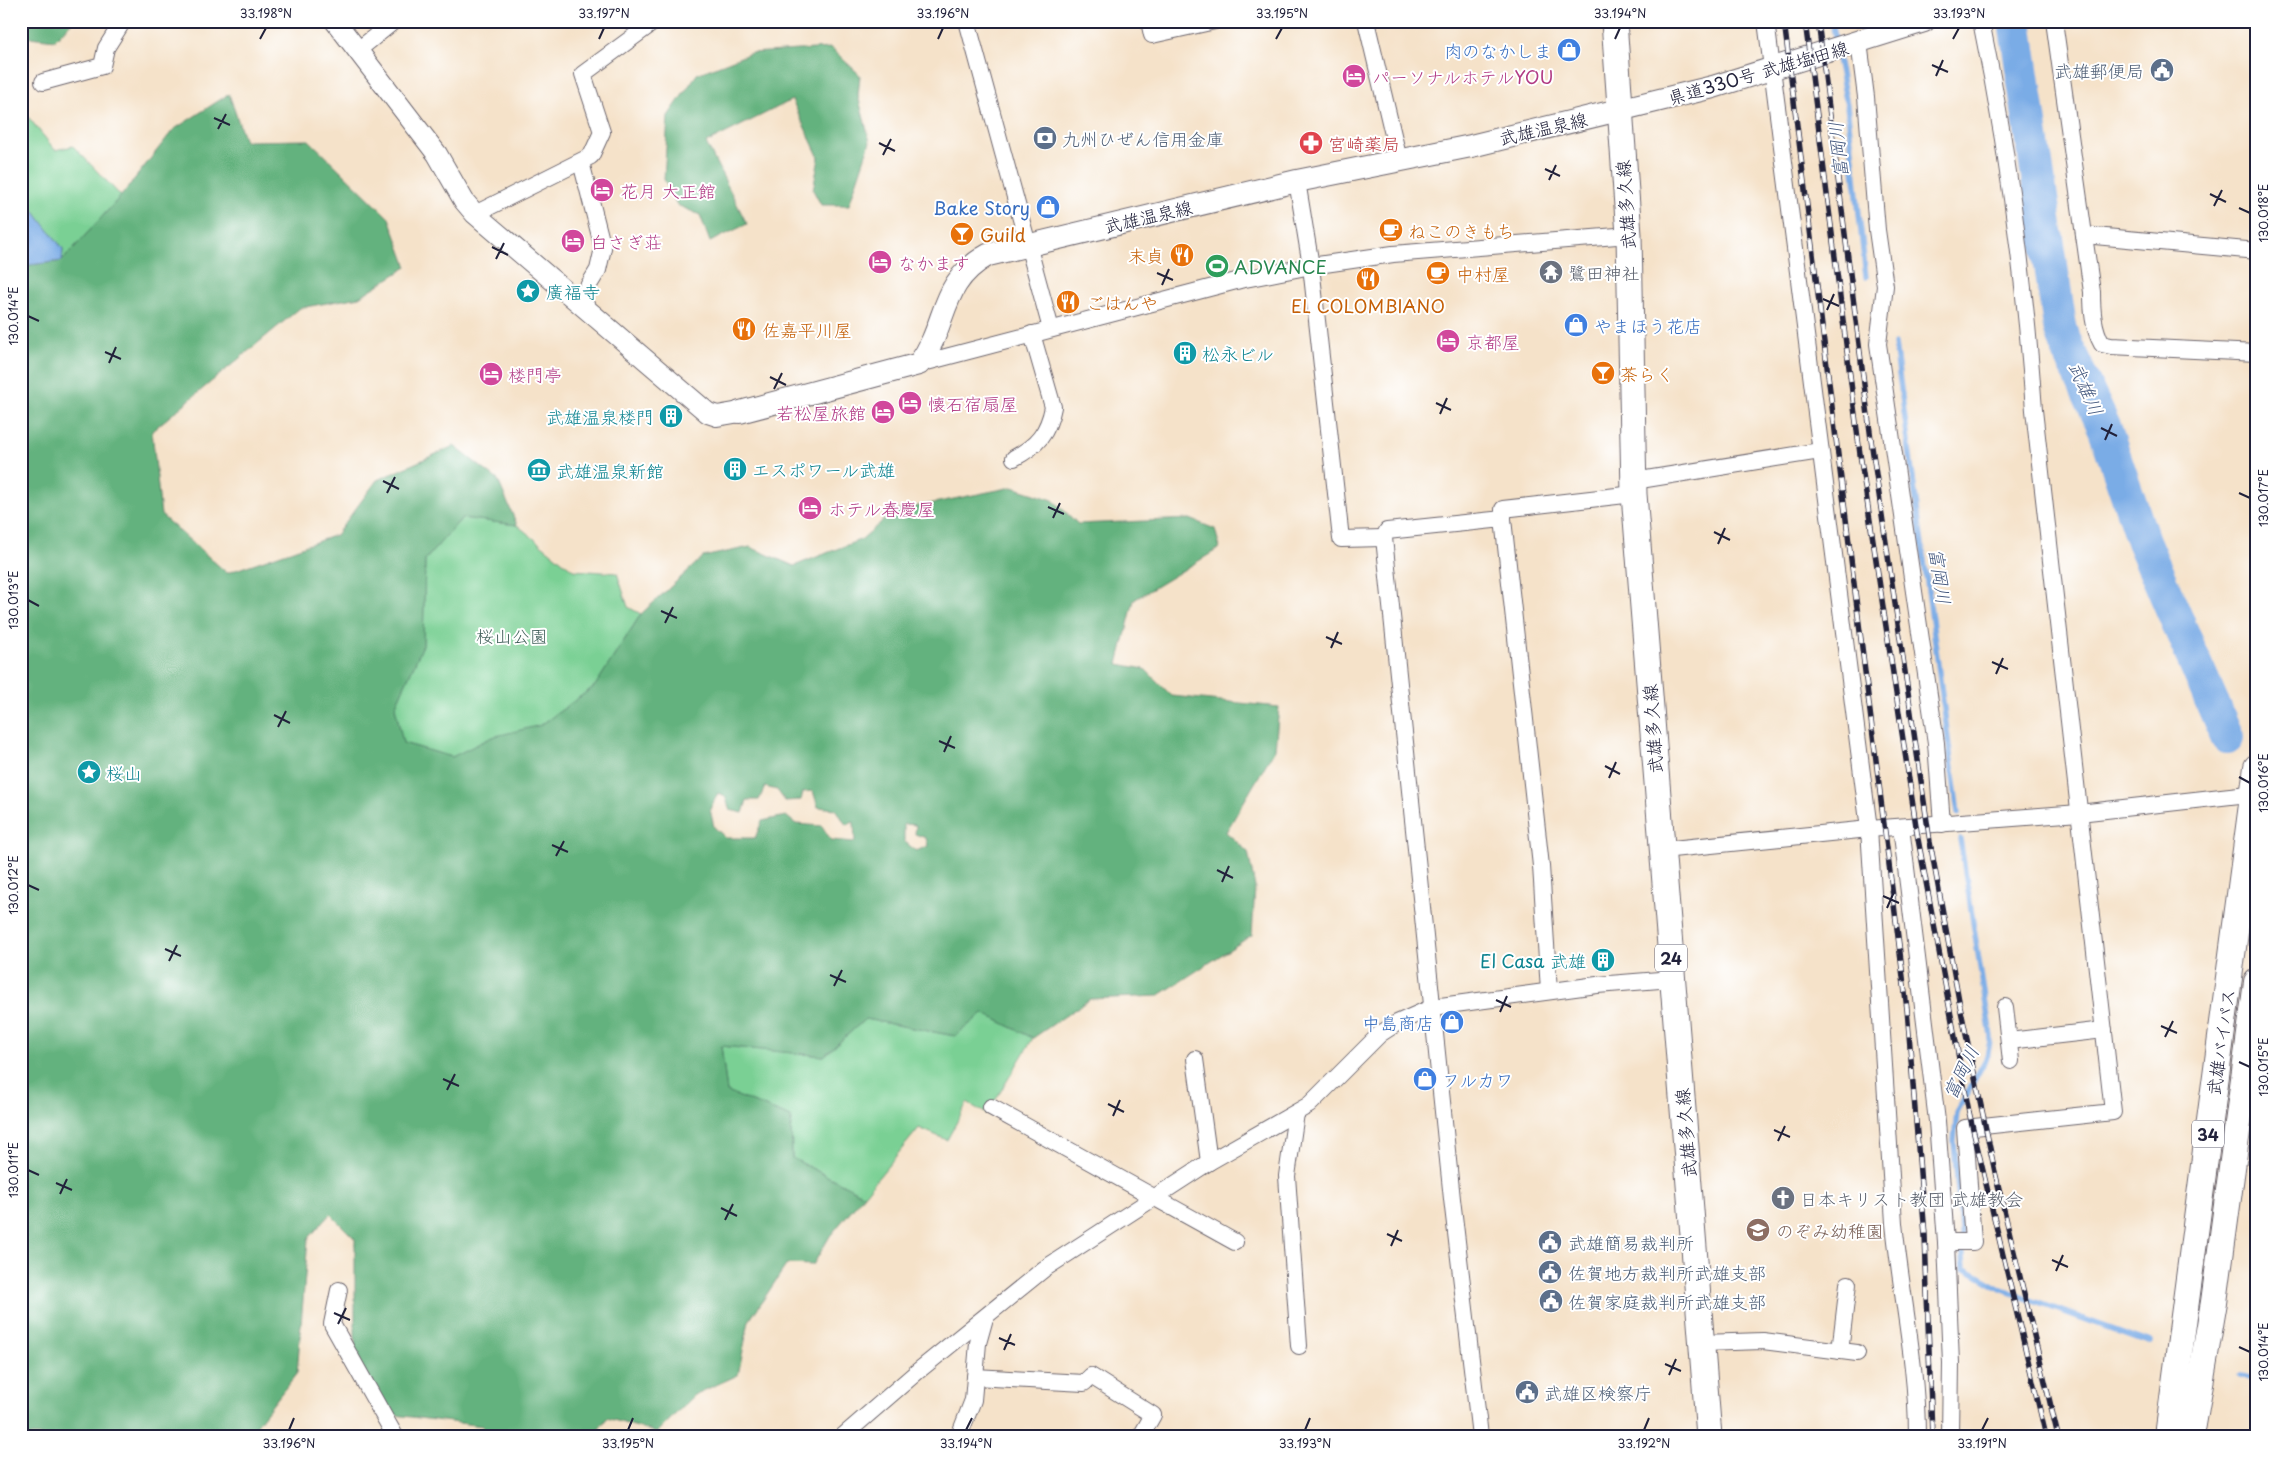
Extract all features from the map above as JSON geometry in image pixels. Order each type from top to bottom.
[{"type":"highway","name":"武雄バイパス","points":[[2168,1436],[2257,767]]},
{"type":"highway","name":"武雄バイパス","points":[[2191,1436],[2214,1302],[2257,982]]},
{"type":"main road","name":"武雄多久線","points":[[1614,21],[1629,235],[1634,488],[1710,1436]]},
{"type":"main road","name":"県道330号 武雄塩田線","points":[[1620,110],[1713,87],[1924,21]]},
{"type":"main road","name":"武雄温泉線","points":[[920,364],[929,350],[951,289],[973,263],[988,255],[1297,181],[1620,110]]},
{"type":"main road","points":[[740,412],[920,364]]},
{"type":"street","points":[[42,82],[102,66],[106,48],[123,21]]},
{"type":"street","points":[[335,21],[437,154],[464,201],[475,214],[708,413],[717,416],[740,412]]},
{"type":"street","points":[[357,51],[394,21]]},
{"type":"street","points":[[475,214],[591,156],[602,132],[583,74],[655,21]]},
{"type":"street","points":[[968,21],[1030,244],[1051,329]]},
{"type":"street","points":[[1149,21],[1152,35],[1215,21]]},
{"type":"street","points":[[1366,21],[1399,160]]},
{"type":"street","points":[[1766,21],[1869,829],[1894,1223],[1899,1276],[1910,1332],[1917,1436]]},
{"type":"street","points":[[1946,1242],[1973,1242],[1965,1128],[2113,1112],[2034,410],[2028,320],[2006,153],[1981,21]]},
{"type":"street","points":[[2054,21],[2092,292],[2092,309],[2098,336],[2102,344],[2257,353]]},
{"type":"street","points":[[1852,44],[1866,97],[1877,230],[1886,286],[1878,344],[1936,743],[1942,824]]},
{"type":"street","points":[[578,303],[598,270],[603,248],[581,162]]},
{"type":"street","points":[[1297,181],[1311,266],[1341,539],[1384,538]]},
{"type":"street","points":[[920,364],[1240,280],[1311,266],[1393,254],[1629,235]]},
{"type":"street","points":[[2084,235],[2257,251]]},
{"type":"street","points":[[1014,458],[1029,450],[1038,442],[1051,420],[1053,407],[1032,334]]},
{"type":"street","points":[[1549,991],[1541,866],[1503,509],[1634,488],[1820,451]]},
{"type":"street","points":[[1480,1436],[1384,538],[1387,532],[1503,519]]},
{"type":"street","points":[[1662,850],[1869,829],[2079,813],[2255,793]]},
{"type":"street","points":[[1901,827],[1938,1121],[1951,1363],[1950,1436]]},
{"type":"street","points":[[843,1436],[918,1371],[1044,1269],[1209,1162],[1309,1105],[1380,1034],[1397,1023],[1433,1007],[1549,991],[1672,979]]},
{"type":"street","points":[[2005,1007],[2010,1061]]},
{"type":"street","points":[[2009,1041],[2104,1030]]},
{"type":"street","points":[[1195,1059],[1209,1162]]},
{"type":"street","points":[[991,1107],[1235,1242]]},
{"type":"street","points":[[1296,1113],[1287,1176],[1299,1346]]},
{"type":"street","points":[[1702,1343],[1763,1341],[1848,1352],[1848,1284]]},
{"type":"street","points":[[338,1290],[332,1324],[394,1436]]},
{"type":"street","points":[[959,1436],[973,1400],[978,1343],[985,1318]]},
{"type":"street","points":[[975,1377],[1084,1383],[1091,1376],[1153,1415],[1141,1436]]},
{"type":"green space","points":[[21,21],[73,21],[55,40],[21,36]]},
{"type":"green space","points":[[831,48],[860,75],[858,96],[870,142],[849,205],[821,205],[813,190],[819,158],[792,100],[706,143],[747,224],[710,242],[700,215],[677,205],[664,179],[668,116],[697,74],[751,53]]},
{"type":"green space","points":[[229,94],[245,141],[309,140],[389,218],[407,267],[359,297],[300,308],[152,431],[161,515],[227,573],[336,535],[377,480],[454,446],[498,480],[517,525],[462,518],[425,560],[423,645],[395,707],[403,743],[452,757],[492,737],[541,725],[595,686],[641,614],[703,557],[750,547],[794,566],[862,539],[894,511],[1013,487],[1053,500],[1078,524],[1190,519],[1215,529],[1220,548],[1134,600],[1118,664],[1145,669],[1172,696],[1279,707],[1275,749],[1226,832],[1248,852],[1255,887],[1252,935],[1158,996],[1090,999],[1033,1038],[983,1013],[955,1036],[865,1019],[824,1056],[721,1046],[727,1092],[791,1117],[792,1158],[864,1195],[830,1236],[813,1265],[787,1264],[749,1321],[738,1375],[694,1395],[657,1433],[607,1418],[594,1436],[483,1436],[483,1426],[379,1413],[355,1366],[355,1239],[330,1214],[308,1239],[297,1373],[252,1431],[238,1436],[21,1436],[21,266],[62,261],[121,196],[173,130]],"holes":[[[765,787],[777,790],[785,801],[801,800],[803,792],[813,791],[818,807],[836,809],[846,825],[854,822],[855,842],[831,840],[822,826],[796,824],[786,816],[762,821],[755,838],[726,838],[714,827],[710,809],[718,793],[725,796],[730,810],[743,813],[747,800],[759,800]],[[904,824],[916,825],[915,834],[926,838],[928,846],[916,851],[904,841]]]},
{"type":"green space","points":[[21,108],[55,150],[73,146],[121,196],[62,261],[63,249],[21,194]]},
{"type":"green space","name":"桜山公園","points":[[462,518],[517,525],[573,570],[617,573],[628,607],[641,614],[595,686],[541,725],[492,738],[452,757],[403,743],[395,707],[423,645],[425,560]]},
{"type":"green space","points":[[983,1013],[1033,1038],[987,1114],[967,1103],[947,1140],[919,1128],[864,1195],[792,1158],[791,1117],[727,1092],[721,1046],[824,1056],[865,1019],[955,1036]]},
{"type":"water","points":[[21,194],[63,249],[62,261],[21,266]]},
{"type":"waterway","name":"富岡川","points":[[1832,21],[1836,44]]},
{"type":"waterway","name":"武雄川","points":[[2015,21],[2060,327],[2066,345],[2105,429],[2143,541],[2227,737]]},
{"type":"waterway","name":"富岡川","points":[[1837,53],[1847,105],[1866,277]]},
{"type":"waterway","name":"富岡川","points":[[1895,344],[1958,813]]},
{"type":"waterway","name":"富岡川","points":[[1960,839],[1991,1037],[1987,1057],[1957,1112],[1954,1141],[1964,1268],[2003,1290],[2151,1343]]},
{"type":"waterway","name":"富岡川","points":[[2240,1375],[2257,1381]]},
{"type":"railway","points":[[1784,21],[1907,1009],[1925,1235],[1932,1436]]},
{"type":"railway","points":[[1805,21],[1860,454],[1918,839],[1969,1112],[2046,1436]]},
{"type":"railway","points":[[1818,21],[1872,447],[1930,842],[1960,1006],[1995,1172],[2058,1436]]},
{"type":"place","name":"肉のなかしま","points":[[1569,50]]},
{"type":"place","name":"武雄郵便局","points":[[2162,70]]},
{"type":"place","name":"パーソナルホテルYOU","points":[[1354,76]]},
{"type":"place","name":"九州ひぜん信用金庫","points":[[1045,138]]},
{"type":"place","name":"宮崎薬局","points":[[1311,143]]},
{"type":"place","name":"花月 大正館","points":[[602,190]]},
{"type":"place","name":"Bake Story","points":[[1048,207]]},
{"type":"place","name":"ねこのきもち","points":[[1391,230]]},
{"type":"place","name":"Guild","points":[[962,234]]},
{"type":"place","name":"白さぎ荘","points":[[573,241]]},
{"type":"place","name":"末貞","points":[[1182,255]]},
{"type":"place","name":"なかます","points":[[880,262]]},
{"type":"place","name":"ADVANCE","points":[[1217,266]]},
{"type":"place","name":"鷺田神社","points":[[1551,272]]},
{"type":"place","name":"中村屋","points":[[1438,273]]},
{"type":"place","name":"EL COLOMBIANO","points":[[1368,279]]},
{"type":"place","name":"廣福寺","points":[[528,291]]},
{"type":"place","name":"ごはんや","points":[[1068,302]]},
{"type":"place","name":"やまほう花店","points":[[1576,325]]},
{"type":"place","name":"佐嘉平川屋","points":[[744,329]]},
{"type":"place","name":"京都屋","points":[[1448,341]]},
{"type":"place","name":"松永ビル","points":[[1185,353]]},
{"type":"place","name":"茶らく","points":[[1603,373]]},
{"type":"place","name":"楼門亭","points":[[491,374]]},
{"type":"place","name":"懐石宿扇屋","points":[[910,403]]},
{"type":"place","name":"若松屋旅館","points":[[883,412]]},
{"type":"place","name":"武雄温泉楼門","points":[[671,416]]},
{"type":"place","name":"エスポワール武雄","points":[[735,469]]},
{"type":"place","name":"武雄温泉新館","points":[[539,470]]},
{"type":"place","name":"ホテル春慶屋","points":[[810,508]]},
{"type":"place","name":"桜山","points":[[89,772]]},
{"type":"place","name":"El Casa 武雄","points":[[1603,960]]},
{"type":"place","name":"中島商店","points":[[1452,1022]]},
{"type":"place","name":"フルカワ","points":[[1425,1079]]},
{"type":"place","name":"日本キリスト教団 武雄教会","points":[[1783,1198]]},
{"type":"place","name":"のぞみ幼稚園","points":[[1758,1230]]},
{"type":"place","name":"武雄簡易裁判所","points":[[1550,1242]]},
{"type":"place","name":"佐賀地方裁判所武雄支部","points":[[1550,1272]]},
{"type":"place","name":"佐賀家庭裁判所武雄支部","points":[[1551,1301]]},
{"type":"place","name":"武雄区検察庁","points":[[1527,1392]]}]
